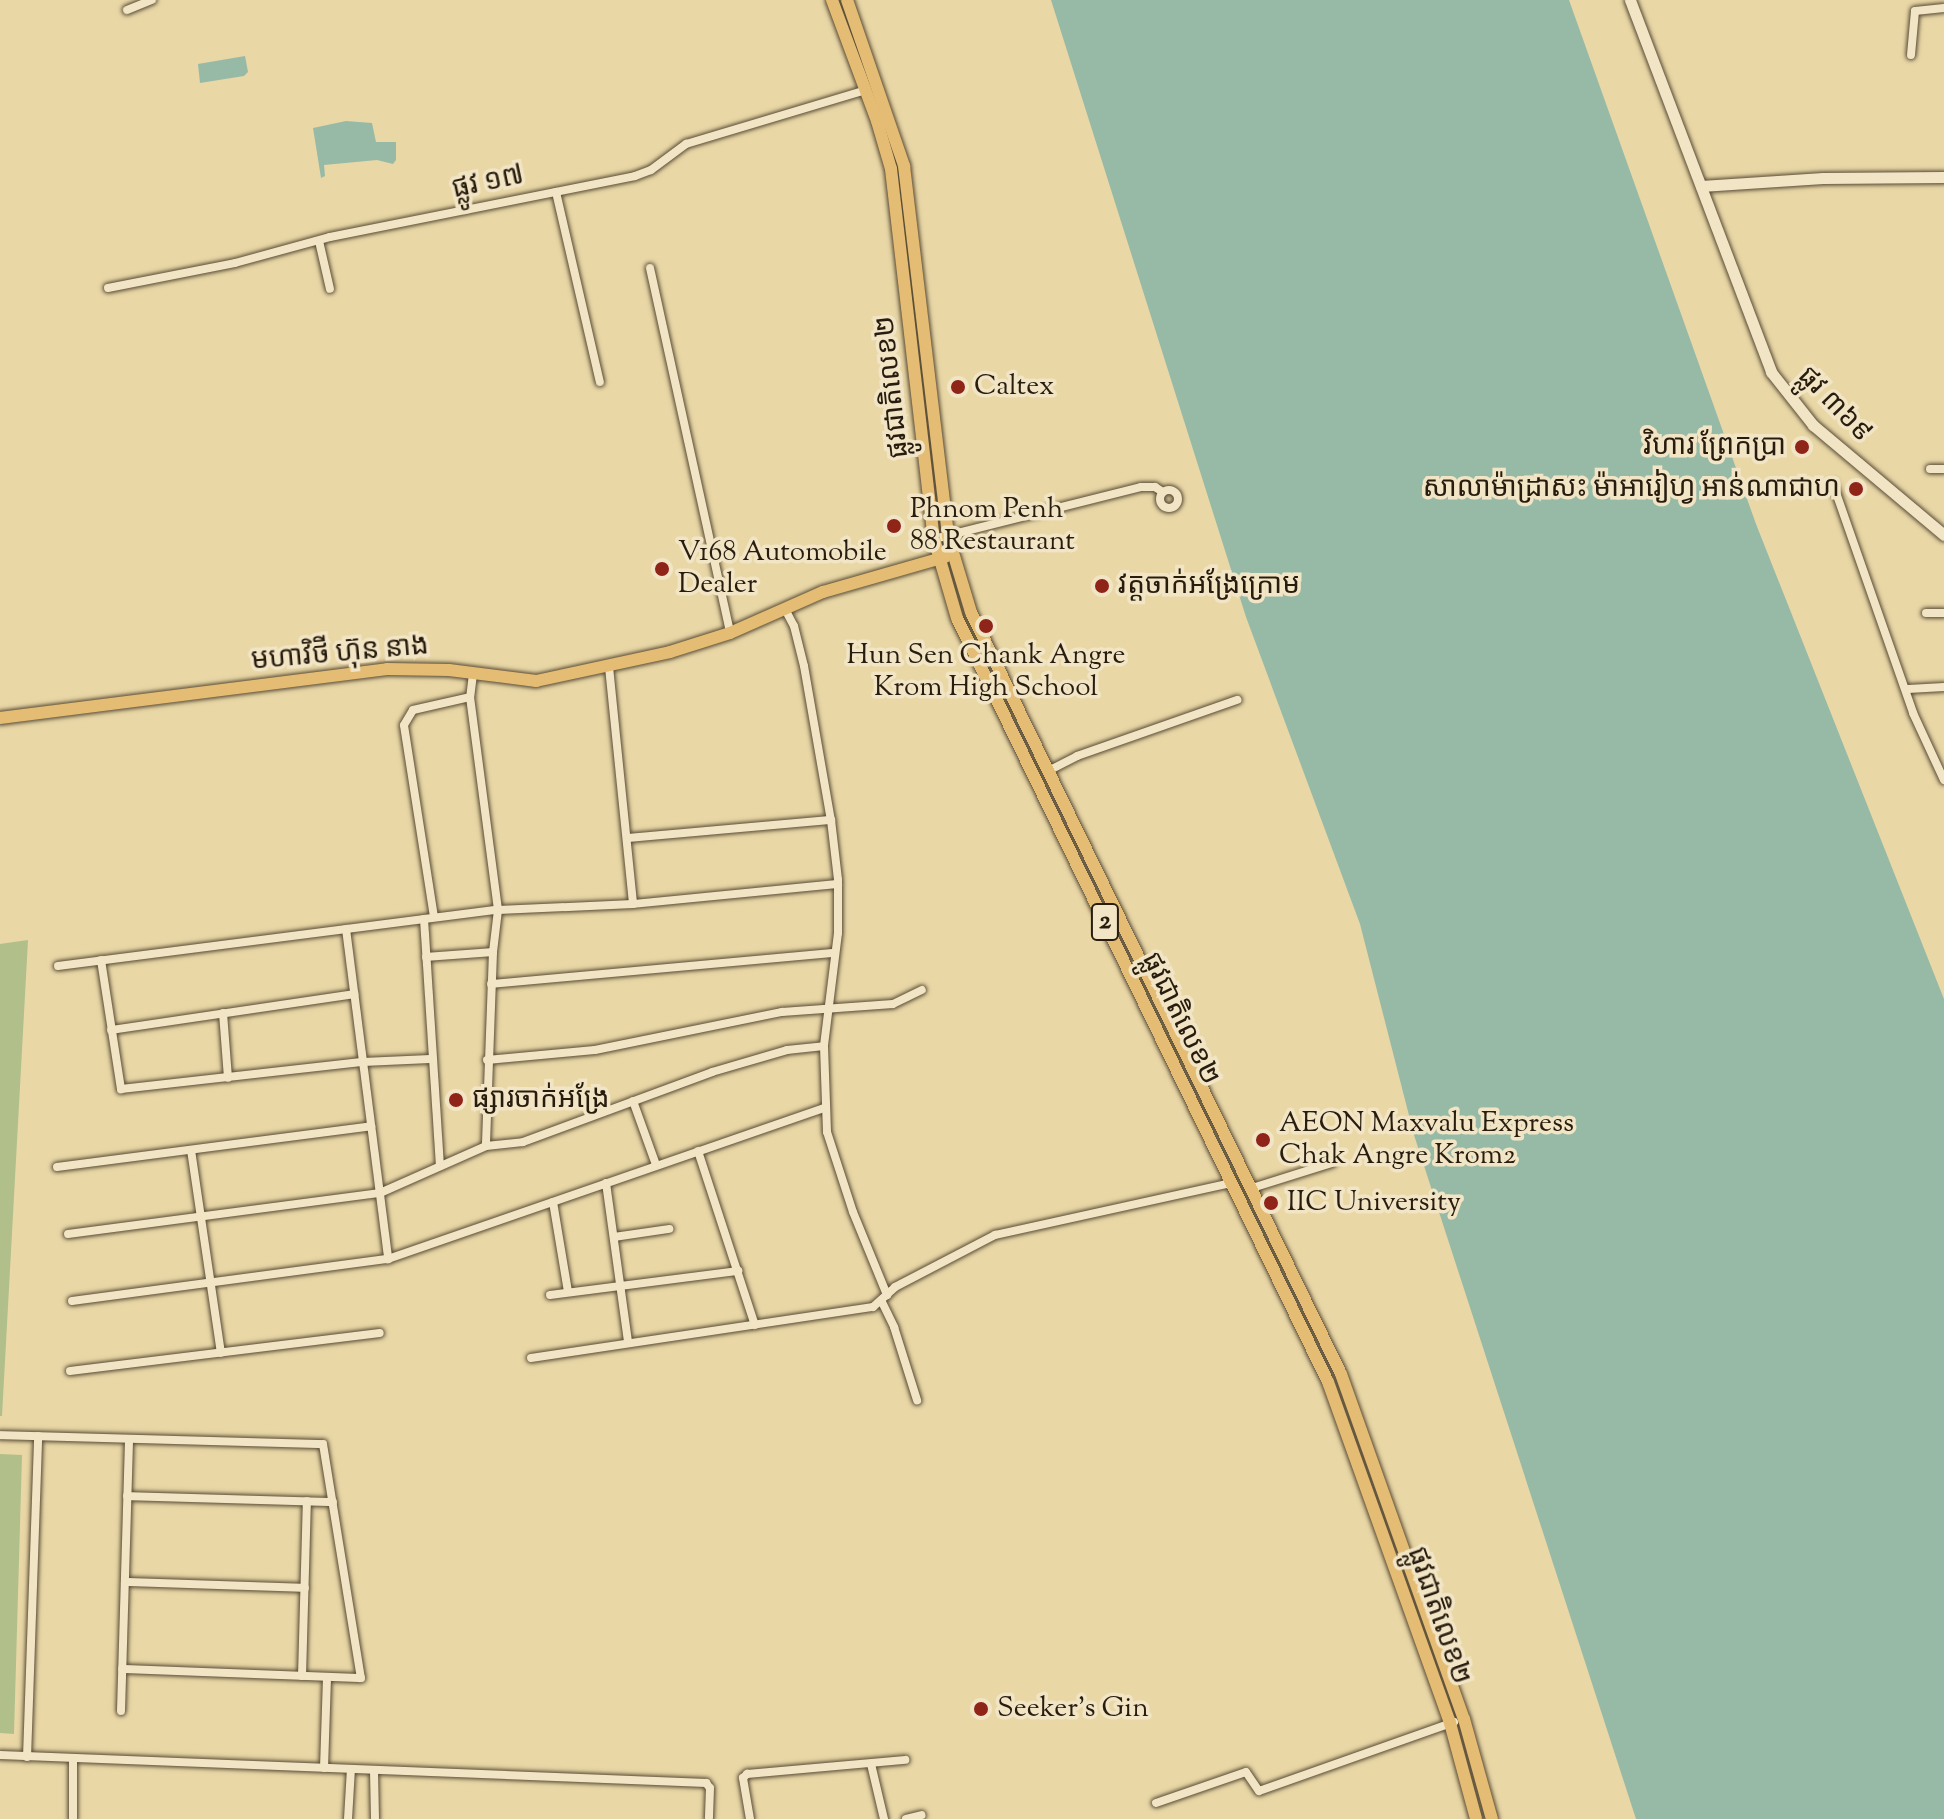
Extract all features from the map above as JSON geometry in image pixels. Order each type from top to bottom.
[{"type":"main road","name":"ផ្លូវជាតិលេខ២","points":[[832,0],[895,132],[910,202],[948,536],[979,630],[1341,1374],[1464,1719],[1492,1819]]},
{"type":"main road","name":"ផ្លូវជាតិលេខ២","points":[[847,0],[866,73],[866,90],[882,136],[897,201],[938,559],[965,636],[1328,1382],[1450,1723],[1476,1819]]},
{"type":"main road","name":"ផ្លូវ ៣៦៩","points":[[1630,0],[1760,347],[1790,400],[1838,448],[1944,535]]},
{"type":"main road","points":[[1701,186],[1823,178],[1944,177]]},
{"type":"main road","name":"មហាវិថី ហ៊ុន នាង","points":[[0,718],[378,669],[426,668],[528,681],[609,667],[730,633],[786,611],[823,592],[952,554]]},
{"type":"main road","points":[[1088,887],[1102,881]]},
{"type":"main road","points":[[1138,987],[1151,981]]},
{"type":"street","points":[[127,10],[152,0]]},
{"type":"street","points":[[1911,55],[1915,11],[1944,8]]},
{"type":"street","name":"ផ្លូវ ១៧","points":[[108,288],[645,173],[686,144],[866,90]]},
{"type":"street","points":[[556,192],[600,382]]},
{"type":"street","points":[[319,241],[330,289]]},
{"type":"street","points":[[650,268],[730,633]]},
{"type":"street","points":[[1930,469],[1944,469]]},
{"type":"street","points":[[1833,484],[1908,689],[1913,713],[1944,780]]},
{"type":"street","points":[[934,539],[1141,487],[1155,487],[1163,492]]},
{"type":"street","points":[[786,611],[794,626],[804,666],[831,820],[838,884],[838,933],[824,1046],[825,1108],[834,1154],[917,1400]]},
{"type":"street","points":[[1926,613],[1944,613]]},
{"type":"street","points":[[609,667],[629,838],[633,904]]},
{"type":"street","points":[[473,674],[470,697],[498,910],[487,1060],[486,1146]]},
{"type":"street","points":[[1908,689],[1944,687]]},
{"type":"street","points":[[434,917],[404,725],[413,710],[470,697]]},
{"type":"street","points":[[1048,771],[1077,756],[1237,700]]},
{"type":"street","points":[[629,838],[831,820]]},
{"type":"street","points":[[58,966],[498,910],[633,904],[838,884]]},
{"type":"street","points":[[424,919],[430,1059],[440,1165]]},
{"type":"street","points":[[346,929],[388,1259]]},
{"type":"street","points":[[426,957],[493,952]]},
{"type":"street","points":[[491,984],[834,953]]},
{"type":"street","points":[[101,960],[121,1089],[363,1062],[430,1059]]},
{"type":"street","points":[[487,1060],[595,1050],[828,1006],[893,1004],[922,990]]},
{"type":"street","points":[[111,1030],[354,994]]},
{"type":"street","points":[[223,1013],[228,1078]]},
{"type":"street","points":[[68,1234],[380,1193],[486,1146],[523,1142],[727,1067],[787,1050],[824,1046]]},
{"type":"street","points":[[633,1101],[656,1165]]},
{"type":"street","points":[[72,1301],[388,1259],[825,1108]]},
{"type":"street","points":[[57,1167],[371,1126]]},
{"type":"street","points":[[191,1150],[221,1353]]},
{"type":"street","points":[[698,1151],[755,1325]]},
{"type":"street","points":[[1252,1188],[1332,1163]]},
{"type":"street","points":[[606,1183],[628,1342]]},
{"type":"street","points":[[531,1358],[873,1307],[895,1287],[995,1235],[1232,1183]]},
{"type":"street","points":[[553,1202],[568,1292]]},
{"type":"street","points":[[614,1237],[669,1229]]},
{"type":"street","points":[[550,1295],[738,1271]]},
{"type":"street","points":[[70,1371],[380,1333]]},
{"type":"street","points":[[0,1435],[323,1444],[361,1678],[122,1669]]},
{"type":"street","points":[[27,1757],[38,1436]]},
{"type":"street","points":[[121,1711],[129,1439]]},
{"type":"street","points":[[127,1496],[333,1502]]},
{"type":"street","points":[[302,1676],[307,1501]]},
{"type":"street","points":[[125,1582],[305,1588]]},
{"type":"street","points":[[324,1768],[327,1677]]},
{"type":"street","points":[[1156,1803],[1246,1772],[1259,1791],[1464,1719]]},
{"type":"street","points":[[0,1755],[706,1783],[710,1788],[709,1819]]},
{"type":"street","points":[[73,1759],[73,1819]]},
{"type":"street","points":[[750,1819],[743,1778],[747,1774],[905,1760]]},
{"type":"street","points":[[871,1764],[884,1819]]},
{"type":"street","points":[[348,1819],[351,1769]]},
{"type":"street","points":[[374,1771],[375,1819]]},
{"type":"street","points":[[906,1819],[922,1815]]},
{"type":"green space","points":[[28,940],[2,1416],[0,1416],[0,944]]},
{"type":"green space","points":[[0,1454],[22,1455],[14,1734],[0,1733]]},
{"type":"shaded area","points":[[1051,0],[1569,0],[1756,524],[1944,999],[1944,1819],[1636,1819],[1414,1135],[1360,924],[1246,617]]},
{"type":"shaded area","points":[[245,56],[248,72],[244,76],[200,83],[198,64]]},
{"type":"shaded area","points":[[346,121],[372,123],[376,142],[396,142],[396,160],[393,164],[377,160],[324,165],[325,176],[321,178],[313,128]]},
{"type":"place","name":"Caltex","points":[[958,387]]},
{"type":"place","name":"វិហារ ព្រែកប្រា","points":[[1802,447]]},
{"type":"place","name":"សាលាម៉ាដ្រាសះ ម៉ាអារៀហ្វ អាន់ណាជាហ","points":[[1856,489]]},
{"type":"place","name":"Phnom Penh 88 Restaurant","points":[[894,526]]},
{"type":"place","name":"V168 Automobile Dealer","points":[[662,569]]},
{"type":"place","name":"វត្តចាក់អង្រែក្រោម","points":[[1102,586]]},
{"type":"place","name":"Hun Sen Chank Angre Krom High School","points":[[986,626]]},
{"type":"place","name":"ផ្សារចាក់អង្រែ","points":[[456,1100]]},
{"type":"place","name":"AEON Maxvalu Express Chak Angre Krom2","points":[[1263,1140]]},
{"type":"place","name":"IIC University","points":[[1271,1203]]},
{"type":"place","name":"Seeker's Gin","points":[[981,1709]]}]
